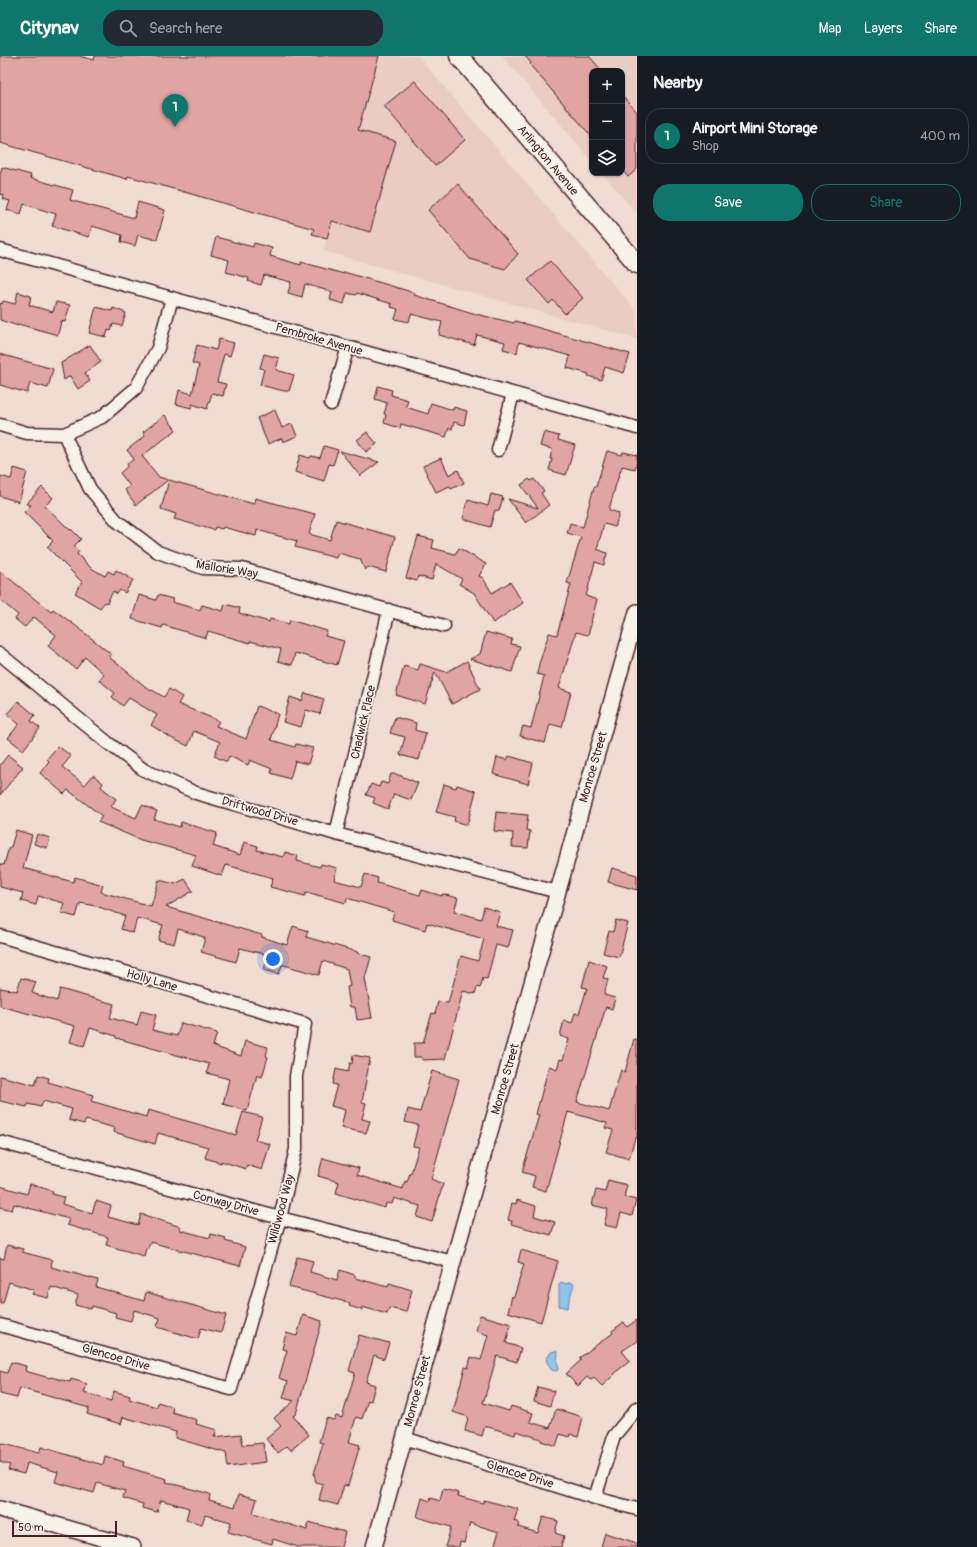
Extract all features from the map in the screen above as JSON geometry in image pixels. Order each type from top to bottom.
[{"type":"main road","name":"Arlington Avenue","points":[[460,56],[637,264]]},
{"type":"street","name":"Pembroke Avenue","points":[[0,250],[637,428]]},
{"type":"street","points":[[0,425],[27,433],[64,434],[102,417],[136,388],[158,348],[172,298]]},
{"type":"street","points":[[331,404],[348,347]]},
{"type":"street","points":[[498,450],[513,394]]},
{"type":"street","name":"Mallorie Way","points":[[64,434],[90,489],[117,521],[158,552],[203,568],[242,569],[444,626]]},
{"type":"street","name":"Chadwick Place","points":[[336,834],[389,610]]},
{"type":"street","name":"Monroe Street","points":[[374,1547],[637,612]]},
{"type":"street","name":"Driftwood Drive","points":[[2,661],[108,744],[144,770],[196,793],[336,834],[558,892]]},
{"type":"street","name":"Holly Lane","points":[[0,936],[305,1024]]},
{"type":"street","name":"Wildwood Way","points":[[231,1389],[280,1218],[296,1149],[296,1076],[305,1024]]},
{"type":"street","name":"Conway Drive","points":[[0,1142],[280,1218],[453,1262]]},
{"type":"street","name":"Glencoe Drive","points":[[0,1324],[231,1389]]},
{"type":"street","points":[[595,1498],[614,1436],[637,1408]]},
{"type":"street","name":"Glencoe Drive","points":[[404,1438],[595,1498],[637,1509]]},
{"type":"street","points":[[0,1510],[133,1547]]},
{"type":"shaded area","points":[[379,56],[418,56],[637,312],[637,339],[323,251]]},
{"type":"shaded area","points":[[502,56],[637,56],[637,214],[605,176],[625,176],[625,68],[589,68],[589,158]]},
{"type":"water","points":[[561,1282],[567,1284],[569,1282],[574,1284],[567,1308],[559,1306],[559,1284]]},
{"type":"water","points":[[556,1351],[558,1354],[557,1361],[559,1368],[555,1371],[550,1368],[546,1360],[551,1352]]},
{"type":"building","points":[[0,56],[79,56],[94,60],[95,56],[379,56],[358,130],[396,141],[370,232],[332,221],[327,238],[312,234],[314,229],[128,176],[127,179],[0,143]]},
{"type":"building","points":[[525,56],[589,56],[599,68],[589,68],[589,134],[530,65],[531,63]]},
{"type":"building","points":[[415,81],[465,140],[435,166],[384,106]]},
{"type":"building","points":[[625,98],[637,112],[637,169],[628,177],[625,174]]},
{"type":"building","points":[[2,167],[31,175],[30,178],[73,190],[70,200],[134,218],[138,202],[165,210],[157,240],[138,235],[135,246],[121,242],[122,235],[92,226],[89,237],[52,226],[56,214],[24,204],[21,214],[7,210],[10,201],[3,199],[4,195],[0,194],[0,175]]},
{"type":"building","points":[[458,184],[518,254],[505,269],[470,259],[428,210]]},
{"type":"building","points":[[216,237],[253,247],[254,243],[272,248],[270,256],[301,265],[301,262],[344,274],[344,272],[415,293],[414,295],[476,314],[514,323],[515,321],[630,354],[624,373],[605,367],[601,380],[588,376],[589,374],[567,368],[570,356],[519,342],[517,353],[503,349],[505,342],[477,335],[474,345],[439,335],[442,322],[411,314],[409,322],[395,319],[398,309],[391,307],[392,304],[357,293],[356,295],[347,293],[344,304],[330,300],[332,292],[305,284],[302,297],[288,293],[291,282],[264,275],[261,285],[248,281],[249,278],[226,272],[229,260],[211,255]]},
{"type":"building","points":[[550,261],[583,298],[565,314],[553,300],[549,304],[528,280]]},
{"type":"building","points":[[18,292],[31,296],[29,305],[53,312],[56,302],[70,305],[65,322],[61,321],[58,335],[18,324],[18,326],[0,320],[0,303],[2,304],[3,301],[15,304]]},
{"type":"building","points":[[96,307],[112,311],[113,308],[126,313],[122,326],[113,324],[111,331],[108,330],[106,337],[89,333]]},
{"type":"building","points":[[219,339],[234,343],[230,356],[224,354],[217,382],[226,384],[223,396],[212,393],[207,409],[192,404],[191,408],[176,404],[179,390],[192,394],[199,365],[192,363],[197,345],[216,350]]},
{"type":"building","points":[[90,345],[101,362],[85,373],[90,381],[78,389],[70,376],[64,380],[61,363]]},
{"type":"building","points":[[0,354],[53,369],[48,388],[30,383],[27,393],[0,385]]},
{"type":"building","points":[[264,354],[279,358],[276,370],[294,375],[289,391],[260,385],[264,369],[260,368]]},
{"type":"building","points":[[378,386],[392,390],[391,395],[408,400],[406,407],[428,414],[431,403],[453,410],[454,407],[467,411],[464,425],[454,422],[452,429],[449,428],[446,437],[401,424],[400,428],[384,423],[386,415],[384,414],[387,403],[375,399]]},
{"type":"building","points":[[275,410],[282,428],[292,424],[297,436],[283,442],[282,438],[268,444],[257,418]]},
{"type":"building","points":[[165,415],[176,430],[142,456],[159,477],[168,480],[136,505],[125,490],[130,486],[120,473],[128,466],[127,464],[134,459],[127,450],[145,436],[143,432]]},
{"type":"building","points":[[367,432],[377,444],[366,452],[357,440]]},
{"type":"building","points":[[544,432],[559,436],[558,440],[575,445],[566,475],[549,470],[552,459],[550,459],[552,449],[540,446]]},
{"type":"building","points":[[324,446],[338,450],[333,465],[329,464],[324,481],[295,472],[300,455],[310,458],[311,456],[320,458]]},
{"type":"building","points":[[340,451],[379,462],[360,476]]},
{"type":"building","points":[[607,451],[622,455],[623,452],[637,455],[637,462],[635,469],[622,466],[616,484],[609,510],[619,513],[615,527],[604,524],[597,549],[607,553],[604,565],[595,562],[586,596],[597,600],[592,621],[588,635],[576,632],[559,688],[571,692],[562,727],[550,724],[545,743],[520,736],[523,726],[531,728],[544,676],[537,674],[539,664],[549,633],[557,635],[571,584],[567,583],[581,537],[567,533],[570,523],[583,527],[594,487],[596,487]]},
{"type":"building","points":[[441,458],[449,475],[458,470],[464,483],[451,489],[450,486],[436,492],[423,466]]},
{"type":"building","points":[[14,468],[27,472],[19,502],[0,496],[0,476],[11,479]]},
{"type":"building","points":[[529,479],[531,481],[534,479],[544,491],[541,493],[549,505],[526,523],[508,499],[538,508],[521,485]]},
{"type":"building","points":[[169,480],[254,504],[255,498],[315,514],[309,534],[330,540],[336,520],[395,537],[386,572],[368,567],[365,570],[360,559],[338,553],[336,558],[295,547],[297,541],[257,530],[256,536],[223,527],[222,529],[215,527],[214,530],[174,519],[176,514],[161,509]]},
{"type":"building","points":[[42,487],[53,498],[45,506],[81,539],[74,546],[79,551],[77,554],[91,568],[105,576],[108,571],[114,574],[116,570],[133,580],[125,593],[120,590],[117,594],[113,591],[107,603],[105,602],[100,608],[75,593],[82,582],[47,547],[53,541],[24,512],[31,505],[26,504]]},
{"type":"building","points":[[491,494],[503,497],[499,511],[495,510],[490,527],[463,519],[468,500],[488,506]]},
{"type":"building","points":[[418,536],[434,540],[432,548],[455,554],[459,548],[486,564],[479,576],[483,578],[492,593],[510,582],[523,603],[493,623],[474,593],[459,584],[462,579],[436,564],[432,580],[418,576],[417,581],[406,578]]},
{"type":"building","points":[[0,571],[51,612],[53,609],[76,626],[111,654],[109,657],[151,691],[152,690],[164,697],[169,689],[182,697],[178,704],[219,721],[216,726],[246,739],[257,706],[278,714],[271,740],[295,747],[296,744],[313,748],[308,764],[295,761],[290,779],[271,773],[272,769],[250,760],[248,765],[229,756],[227,762],[214,756],[220,742],[194,731],[188,746],[173,739],[151,725],[157,715],[129,698],[123,706],[112,697],[115,693],[99,680],[104,674],[85,657],[76,669],[48,646],[56,635],[34,617],[25,627],[15,619],[18,615],[0,600]]},
{"type":"building","points":[[139,595],[156,600],[158,595],[173,599],[172,602],[200,610],[202,605],[223,611],[225,604],[240,608],[239,613],[269,622],[270,619],[289,624],[290,620],[327,631],[325,636],[344,641],[337,665],[295,653],[292,665],[278,661],[281,649],[250,641],[250,643],[208,631],[206,638],[163,625],[162,628],[132,619]]},
{"type":"building","points":[[486,632],[512,639],[511,644],[520,646],[512,672],[470,659],[480,654]]},
{"type":"building","points":[[467,661],[480,689],[452,704],[435,672],[425,704],[396,695],[404,666],[418,670],[420,664],[446,672]]},
{"type":"building","points":[[305,693],[324,699],[320,714],[306,710],[301,727],[283,722],[290,697],[302,701]]},
{"type":"building","points":[[18,701],[35,715],[31,721],[40,728],[23,750],[8,738],[19,724],[7,714]]},
{"type":"building","points":[[395,717],[416,723],[415,730],[426,733],[419,760],[400,755],[405,737],[390,733]]},
{"type":"building","points":[[58,746],[71,756],[62,767],[85,785],[93,775],[103,783],[101,787],[116,799],[111,807],[136,818],[142,805],[157,811],[154,819],[180,827],[181,822],[217,833],[213,846],[240,855],[244,842],[258,846],[257,850],[283,857],[285,852],[298,856],[297,861],[320,867],[321,864],[337,868],[334,880],[361,887],[365,874],[378,878],[377,883],[420,895],[422,890],[442,896],[442,894],[458,898],[454,911],[481,919],[484,907],[500,912],[496,926],[513,930],[508,948],[496,945],[487,979],[483,978],[480,988],[477,987],[475,994],[463,991],[445,1059],[422,1060],[422,1057],[414,1057],[414,1043],[423,1043],[432,1013],[435,1014],[438,1002],[448,1003],[461,956],[478,961],[484,939],[427,923],[425,930],[392,920],[394,912],[347,898],[346,903],[306,892],[305,896],[270,887],[273,878],[226,865],[222,876],[192,866],[196,855],[141,840],[98,822],[102,816],[68,790],[64,794],[40,773],[49,761],[47,759]]},
{"type":"building","points":[[8,755],[23,767],[0,795],[0,765]]},
{"type":"building","points":[[509,756],[533,763],[528,784],[493,774],[497,757],[507,760]]},
{"type":"building","points":[[391,774],[396,774],[418,783],[411,800],[394,794],[388,809],[373,803],[375,798],[366,795],[371,784],[379,787],[381,782],[388,784]]},
{"type":"building","points":[[444,784],[456,788],[457,785],[476,791],[467,825],[454,821],[455,817],[436,812]]},
{"type":"building","points":[[496,812],[528,815],[526,830],[530,831],[528,848],[512,847],[513,833],[494,831]]},
{"type":"building","points":[[16,830],[32,835],[23,868],[73,882],[75,877],[103,885],[101,892],[151,906],[159,880],[175,884],[185,879],[193,891],[166,907],[262,935],[262,937],[287,945],[293,926],[308,931],[306,937],[371,957],[365,978],[372,1018],[357,1020],[355,1007],[350,1007],[347,987],[350,986],[347,969],[323,961],[319,975],[284,965],[282,965],[279,974],[264,970],[268,955],[240,948],[236,962],[201,952],[205,938],[178,929],[174,944],[158,940],[163,925],[137,918],[133,933],[121,929],[125,916],[96,906],[80,903],[76,917],[61,913],[64,903],[38,896],[36,905],[21,901],[23,893],[0,887],[0,864],[4,865]]},
{"type":"building","points":[[37,834],[50,838],[47,848],[34,844]]},
{"type":"building","points":[[612,868],[637,875],[637,890],[608,882]]},
{"type":"building","points":[[616,920],[628,923],[619,957],[603,953],[609,931],[613,932]]},
{"type":"building","points":[[589,960],[607,966],[603,978],[608,979],[604,995],[615,998],[612,1009],[606,1007],[577,1102],[609,1111],[621,1070],[625,1072],[634,1039],[637,1039],[637,1138],[635,1138],[629,1159],[606,1152],[613,1130],[605,1128],[607,1123],[568,1112],[546,1191],[532,1187],[535,1176],[522,1172],[539,1115],[536,1114],[549,1066],[557,1069],[560,1059],[563,1060],[569,1039],[560,1036],[564,1020],[572,1023],[575,1013],[579,1014],[587,988],[582,987]]},
{"type":"building","points":[[21,978],[36,982],[32,993],[57,1001],[60,989],[114,1004],[110,1018],[137,1025],[141,1011],[156,1015],[152,1030],[177,1036],[181,1023],[217,1033],[213,1046],[241,1056],[245,1041],[268,1047],[266,1056],[268,1057],[262,1077],[257,1075],[247,1111],[223,1104],[229,1079],[207,1073],[209,1064],[116,1038],[116,1036],[90,1028],[84,1046],[70,1042],[75,1026],[0,1006],[0,988],[17,991]]},
{"type":"building","points":[[353,1055],[370,1058],[362,1102],[366,1103],[362,1119],[370,1121],[366,1133],[341,1128],[345,1110],[331,1106],[337,1085],[333,1084],[336,1069],[348,1072],[350,1063],[352,1064]]},
{"type":"building","points":[[432,1071],[459,1079],[431,1179],[443,1184],[432,1222],[417,1217],[420,1206],[394,1198],[392,1204],[386,1203],[385,1208],[336,1193],[339,1182],[318,1176],[323,1158],[359,1168],[357,1175],[403,1189],[405,1181],[407,1182],[411,1173],[419,1147],[413,1146],[418,1125],[405,1122],[408,1109],[420,1112]]},
{"type":"building","points":[[38,1075],[49,1078],[48,1082],[93,1095],[91,1101],[146,1117],[148,1110],[236,1135],[243,1112],[262,1117],[255,1140],[270,1144],[262,1170],[247,1165],[246,1169],[221,1161],[221,1163],[205,1158],[208,1147],[158,1133],[155,1144],[114,1132],[115,1128],[86,1120],[84,1124],[69,1120],[72,1109],[43,1101],[41,1107],[28,1104],[27,1107],[0,1101],[0,1076],[35,1085]]},
{"type":"building","points":[[608,1180],[627,1185],[624,1197],[636,1200],[632,1216],[621,1213],[617,1228],[604,1225],[608,1209],[592,1205],[596,1190],[605,1192]]},
{"type":"building","points":[[30,1184],[53,1191],[52,1194],[64,1197],[62,1204],[92,1213],[96,1201],[111,1206],[108,1217],[138,1225],[141,1214],[181,1227],[180,1230],[210,1238],[211,1234],[226,1238],[225,1241],[245,1247],[240,1266],[150,1242],[148,1248],[146,1248],[144,1256],[106,1245],[108,1237],[67,1225],[69,1219],[14,1204],[12,1210],[0,1207],[0,1186],[27,1194]]},
{"type":"building","points":[[517,1200],[536,1206],[534,1216],[555,1222],[551,1235],[511,1224],[512,1221],[508,1220],[512,1203],[516,1204]]},
{"type":"building","points":[[7,1245],[23,1249],[22,1252],[52,1260],[51,1267],[98,1280],[96,1287],[144,1301],[146,1292],[226,1315],[221,1333],[201,1328],[198,1339],[157,1327],[160,1318],[134,1310],[131,1321],[115,1317],[116,1313],[92,1306],[91,1309],[75,1305],[78,1295],[51,1287],[48,1298],[32,1294],[34,1290],[9,1282],[3,1303],[0,1303],[0,1258],[4,1259]]},
{"type":"building","points":[[521,1250],[558,1261],[541,1322],[508,1312],[512,1296],[514,1297],[524,1264],[518,1262]]},
{"type":"building","points":[[297,1257],[313,1261],[310,1272],[337,1280],[340,1270],[355,1275],[355,1278],[388,1287],[389,1283],[412,1290],[406,1312],[389,1308],[387,1314],[362,1307],[362,1310],[349,1306],[350,1303],[289,1287]]},
{"type":"building","points":[[303,1315],[322,1321],[296,1414],[293,1416],[309,1435],[291,1450],[287,1446],[278,1453],[266,1439],[281,1426],[274,1418],[294,1401],[283,1398],[288,1381],[279,1378],[287,1350],[282,1349],[286,1333],[297,1336]]},
{"type":"building","points":[[480,1315],[511,1324],[506,1343],[521,1348],[517,1362],[497,1356],[483,1403],[509,1411],[511,1406],[533,1413],[530,1422],[550,1428],[556,1409],[583,1417],[578,1437],[570,1434],[569,1437],[560,1434],[556,1446],[541,1441],[541,1439],[516,1431],[515,1435],[485,1426],[482,1436],[465,1431],[468,1417],[453,1412],[465,1367],[468,1368],[471,1357],[481,1360],[488,1335],[476,1331]]},
{"type":"building","points":[[637,1320],[637,1341],[622,1351],[630,1361],[613,1374],[614,1375],[602,1386],[594,1378],[591,1380],[587,1377],[578,1386],[566,1374],[581,1360],[579,1358],[613,1333],[612,1331],[624,1322],[627,1327]]},
{"type":"building","points":[[359,1335],[389,1343],[384,1359],[374,1355],[366,1382],[375,1385],[371,1401],[368,1400],[362,1419],[356,1417],[349,1442],[360,1445],[348,1486],[344,1485],[338,1505],[319,1500],[323,1484],[316,1482],[314,1474],[323,1443],[319,1442],[326,1418],[334,1420],[336,1416],[342,1418],[355,1373],[349,1371]]},
{"type":"building","points":[[11,1362],[26,1366],[25,1371],[50,1378],[70,1382],[71,1379],[87,1384],[84,1393],[111,1401],[114,1391],[130,1396],[129,1399],[157,1407],[158,1402],[173,1407],[172,1412],[197,1420],[196,1424],[217,1430],[214,1437],[241,1434],[243,1445],[263,1443],[266,1462],[228,1467],[226,1453],[175,1438],[176,1432],[123,1417],[121,1424],[87,1414],[89,1408],[20,1388],[17,1398],[0,1394],[0,1371],[7,1373]]},
{"type":"building","points":[[538,1387],[554,1391],[550,1406],[534,1401]]},
{"type":"building","points":[[0,1443],[39,1453],[41,1447],[103,1465],[105,1456],[124,1462],[123,1466],[167,1479],[166,1482],[210,1494],[209,1500],[235,1507],[239,1494],[257,1499],[253,1513],[307,1530],[309,1522],[345,1532],[341,1547],[298,1547],[273,1539],[272,1544],[228,1532],[231,1522],[205,1515],[202,1524],[186,1520],[189,1508],[161,1500],[157,1512],[142,1508],[143,1504],[123,1498],[125,1491],[97,1483],[94,1493],[55,1482],[58,1472],[27,1463],[24,1474],[8,1470],[10,1465],[0,1462]]},
{"type":"building","points":[[443,1489],[459,1493],[458,1496],[483,1503],[484,1500],[518,1509],[514,1521],[519,1523],[518,1527],[538,1533],[543,1517],[558,1521],[555,1533],[564,1536],[561,1547],[494,1547],[499,1532],[470,1523],[464,1543],[460,1542],[459,1547],[445,1547],[451,1527],[417,1517],[422,1498],[430,1501],[431,1498],[440,1501]]},
{"type":"building","points":[[605,1533],[637,1543],[637,1547],[601,1547]]},
{"type":"place","name":"Airport Mini Storage","points":[[175,127]]}]
